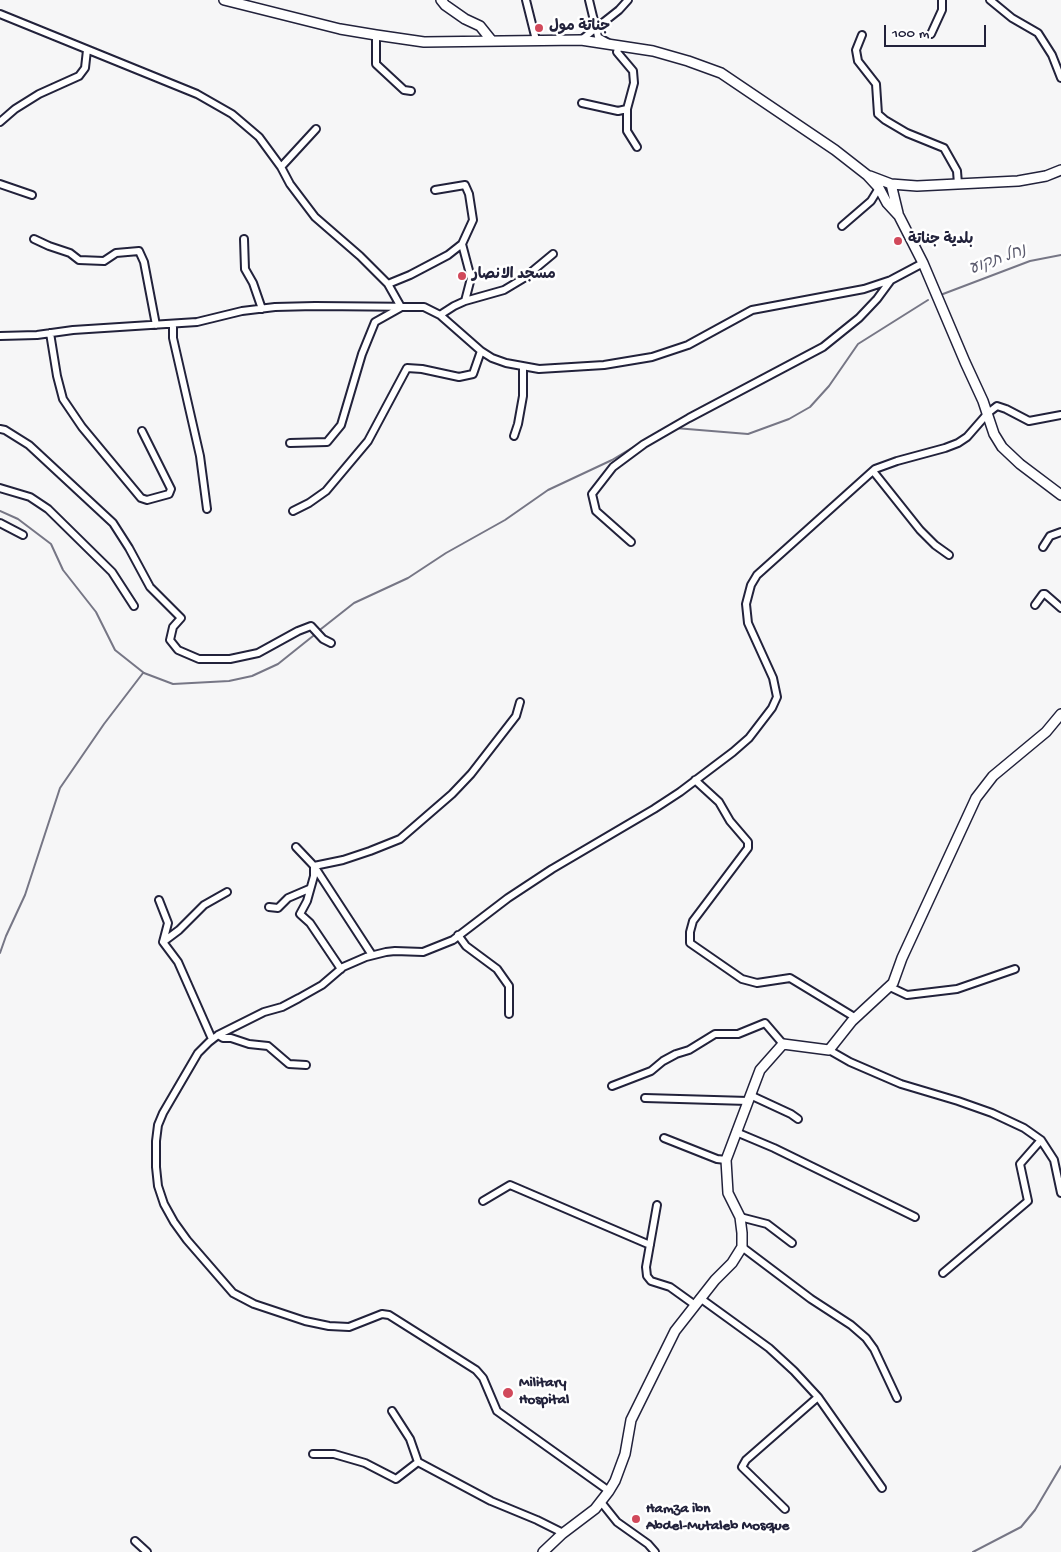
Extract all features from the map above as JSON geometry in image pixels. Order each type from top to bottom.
[{"type":"street","points":[[224,0],[340,29],[376,35],[424,42],[582,40],[653,51],[721,73],[835,150],[867,175],[891,200],[923,263],[988,413],[994,434],[1002,447],[1020,464],[1061,494]]},
{"type":"street","points":[[441,0],[465,19],[480,26],[492,41]]},
{"type":"street","points":[[526,0],[536,40]]},
{"type":"street","points":[[589,0],[596,29]]},
{"type":"street","points":[[582,40],[628,0]]},
{"type":"street","points":[[931,34],[942,10],[942,0]]},
{"type":"street","points":[[990,0],[1012,18],[1038,33],[1052,55],[1061,78]]},
{"type":"street","points":[[0,14],[196,94],[232,114],[259,137],[281,167],[290,184],[315,217],[360,256],[388,284],[402,307]]},
{"type":"street","points":[[602,24],[597,32],[598,37],[615,45],[617,52],[633,71],[634,83],[627,109],[627,131],[637,147]]},
{"type":"street","points":[[376,35],[376,64],[404,90],[411,92]]},
{"type":"street","points":[[862,35],[856,50],[858,61],[876,84],[878,114],[907,133],[944,148],[957,171],[958,184]]},
{"type":"street","points":[[0,122],[15,109],[39,94],[79,76],[85,68],[87,50]]},
{"type":"street","points":[[582,103],[618,111],[627,109]]},
{"type":"street","points":[[281,167],[316,129]]},
{"type":"street","points":[[867,175],[891,184],[917,186],[1018,181],[1046,176],[1061,170]]},
{"type":"street","points":[[0,184],[32,195]]},
{"type":"street","points":[[879,188],[884,188],[891,184]]},
{"type":"street","points":[[891,184],[891,200]]},
{"type":"street","points":[[388,284],[448,255],[462,244],[474,220],[469,194],[465,185],[435,190]]},
{"type":"street","points":[[891,200],[903,190],[917,186]]},
{"type":"street","points":[[842,226],[871,200],[879,188]]},
{"type":"street","points":[[34,239],[70,253],[80,260],[104,261],[116,253],[139,251],[144,262],[156,325]]},
{"type":"street","points":[[244,239],[245,269],[256,290],[262,309]]},
{"type":"street","points":[[462,244],[471,278],[465,301]]},
{"type":"street","points":[[440,315],[465,301],[504,290],[524,278],[553,254]]},
{"type":"street","points":[[0,336],[37,335],[198,322],[242,311],[262,309],[315,306],[424,307],[440,315],[480,351],[492,358],[523,367],[539,368],[604,365],[652,357],[688,345],[752,310],[864,290],[891,280],[923,263]]},
{"type":"street","points":[[630,542],[596,511],[592,494],[613,468],[644,444],[689,418],[823,347],[859,318],[877,300],[891,280]]},
{"type":"street","points":[[290,443],[327,442],[332,436],[341,425],[362,354],[375,322],[402,307]]},
{"type":"street","points":[[173,324],[173,338],[200,456],[207,509]]},
{"type":"street","points":[[50,333],[63,399],[88,434],[141,498],[147,500],[170,494],[171,489],[142,431]]},
{"type":"street","points":[[293,511],[309,503],[326,490],[368,441],[407,368],[422,369],[460,377],[473,374],[480,351]]},
{"type":"street","points":[[514,436],[523,396],[523,367]]},
{"type":"street","points":[[610,1491],[497,1412],[483,1378],[476,1370],[389,1315],[382,1314],[349,1327],[329,1326],[305,1321],[254,1304],[234,1293],[187,1240],[164,1204],[158,1186],[156,1167],[156,1140],[162,1114],[198,1053],[218,1035],[264,1012],[282,1007],[322,985],[341,969],[372,955],[395,951],[423,952],[458,936],[508,898],[552,869],[680,792],[749,738],[772,708],[777,697],[773,678],[748,623],[746,604],[751,585],[756,575],[873,471],[897,461],[958,443],[971,433],[988,413],[997,406],[1029,421],[1061,415]]},
{"type":"street","points":[[0,429],[5,430],[28,446],[113,523],[129,548],[150,588],[181,618],[173,627],[170,640],[178,650],[199,659],[230,659],[258,653],[311,626],[323,639],[331,643]]},
{"type":"street","points":[[873,471],[920,530],[935,545],[949,555]]},
{"type":"street","points":[[0,488],[30,497],[48,509],[112,572],[134,606]]},
{"type":"street","points":[[0,523],[23,535]]},
{"type":"street","points":[[1043,547],[1050,536],[1061,532]]},
{"type":"street","points":[[1035,605],[1043,594],[1046,594],[1061,608]]},
{"type":"street","points":[[314,866],[343,860],[400,839],[452,794],[471,774],[516,716],[520,702]]},
{"type":"street","points":[[829,1050],[856,1018],[893,983],[902,958],[976,798],[993,776],[1046,732],[1061,714]]},
{"type":"street","points":[[695,780],[720,802],[730,821],[748,842],[748,848],[693,921],[690,943],[742,978],[757,983],[790,978],[856,1018]]},
{"type":"street","points":[[296,847],[314,866],[372,955]]},
{"type":"street","points":[[314,866],[314,876],[307,901],[300,914],[310,923],[341,969]]},
{"type":"street","points":[[269,907],[278,908],[288,898],[309,890]]},
{"type":"street","points":[[163,942],[179,930],[204,904],[227,892]]},
{"type":"street","points":[[159,900],[168,923],[163,942]]},
{"type":"street","points":[[458,936],[466,946],[497,969],[509,986],[508,1014]]},
{"type":"street","points":[[163,942],[178,962],[212,1040]]},
{"type":"street","points":[[890,987],[907,995],[957,989],[1014,969]]},
{"type":"street","points":[[612,1086],[651,1071],[663,1061],[688,1050],[715,1034],[738,1034],[765,1023],[783,1044],[829,1050],[850,1062],[901,1084],[992,1113],[1024,1128],[1041,1140],[1054,1160],[1061,1193]]},
{"type":"street","points":[[218,1035],[249,1044],[268,1046],[289,1064],[306,1065]]},
{"type":"street","points":[[543,1552],[582,1520],[610,1491],[625,1454],[631,1420],[675,1331],[697,1301],[732,1263],[742,1247],[740,1217],[728,1192],[726,1160],[760,1070],[783,1044]]},
{"type":"street","points":[[645,1098],[749,1098],[791,1114],[798,1119]]},
{"type":"street","points":[[736,1132],[774,1148],[915,1217]]},
{"type":"street","points":[[664,1138],[717,1159],[726,1160]]},
{"type":"street","points":[[943,1273],[1028,1201],[1020,1164],[1041,1140]]},
{"type":"street","points":[[483,1201],[510,1185],[650,1245]]},
{"type":"street","points":[[657,1204],[646,1267],[647,1276],[650,1280],[697,1301],[769,1348],[818,1397],[882,1488]]},
{"type":"street","points":[[740,1217],[767,1224],[792,1243]]},
{"type":"street","points":[[742,1247],[811,1300],[866,1338],[874,1349],[897,1398]]},
{"type":"street","points":[[785,1510],[742,1467],[746,1460],[818,1397]]},
{"type":"street","points":[[392,1411],[410,1439],[418,1462],[491,1501],[564,1533]]},
{"type":"street","points":[[313,1454],[334,1454],[365,1463],[396,1479],[418,1462]]},
{"type":"street","points":[[601,1502],[617,1522],[656,1552]]},
{"type":"street","points":[[135,1541],[147,1552]]},
{"type":"waterway","name":"נחל תקוע","points":[[943,294],[1030,261],[1061,255]]},
{"type":"waterway","points":[[675,428],[748,434],[789,419],[810,407],[829,386],[858,344],[928,300]]},
{"type":"waterway","points":[[321,629],[354,603],[408,578],[446,553],[505,520],[548,490],[612,460],[640,443]]},
{"type":"waterway","points":[[0,511],[18,519],[51,544],[63,570],[96,612],[115,650],[144,673],[173,684],[229,681],[252,676],[278,664],[313,636]]},
{"type":"waterway","points":[[0,953],[25,895],[60,788],[104,724],[143,673]]},
{"type":"waterway","points":[[973,1552],[1021,1527],[1035,1510],[1061,1466]]},
{"type":"place","name":"جناتة مول","points":[[539,28]]},
{"type":"place","name":"بلدية جناتة","points":[[898,241]]},
{"type":"place","name":"مسجد الانصار","points":[[462,276]]},
{"type":"place","name":"Military Hospital","points":[[508,1393]]},
{"type":"place","name":"Hamza ibn Abdel-Mutaleb Mosque","points":[[636,1519]]}]
